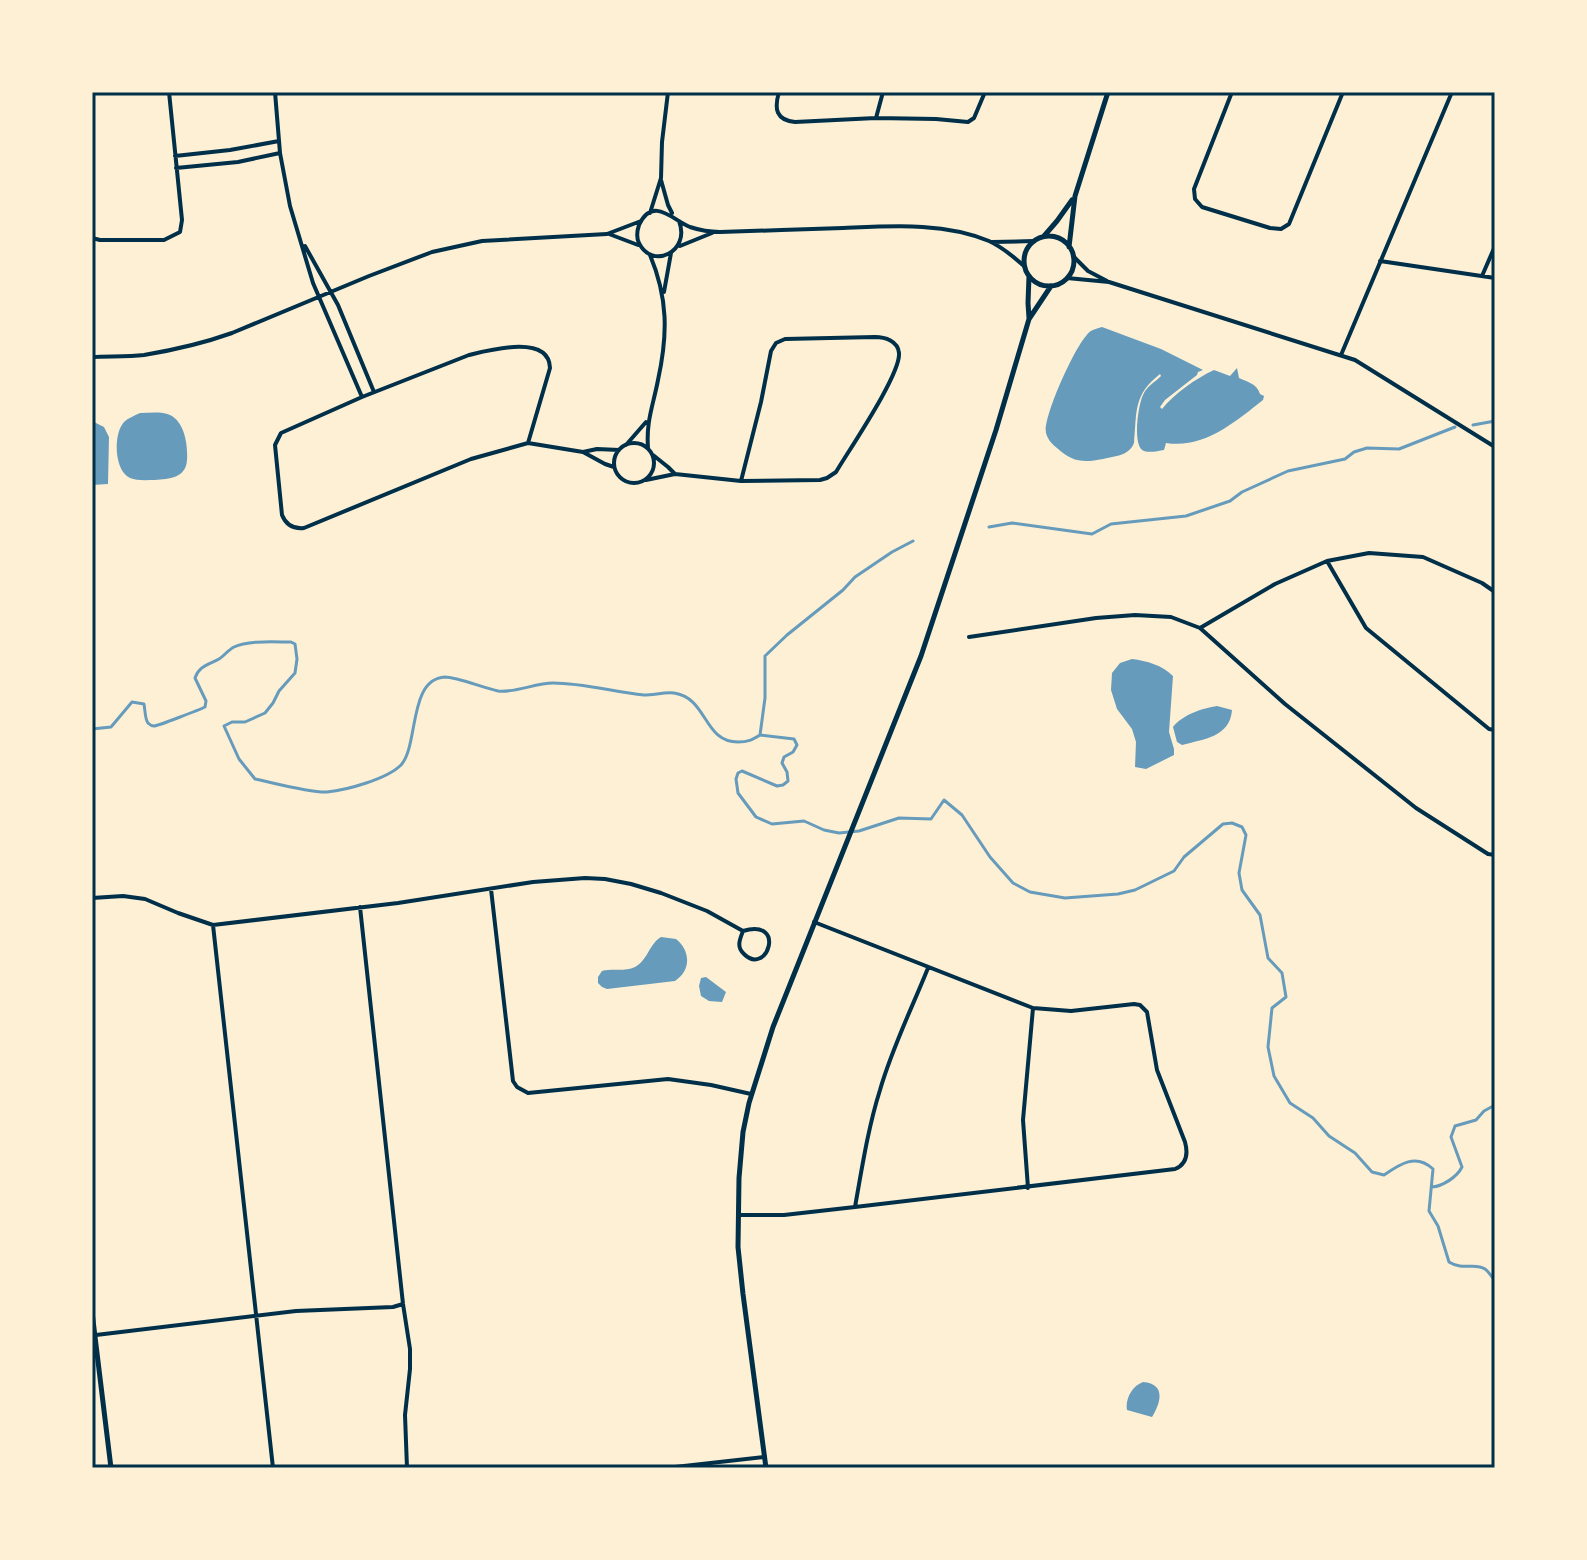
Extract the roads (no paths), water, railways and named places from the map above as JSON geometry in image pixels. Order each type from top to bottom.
[{"type":"street","points":[[92,238],[164,240],[180,232],[182,220],[169,92]]},
{"type":"street","points":[[275,92],[280,153],[290,206],[313,283],[362,397]]},
{"type":"street","points":[[650,213],[661,178],[668,92]]},
{"type":"street","points":[[779,92],[776,110],[786,121],[876,118],[968,122],[974,118],[985,92]]},
{"type":"street","points":[[876,118],[883,92]]},
{"type":"street","points":[[1069,247],[1075,196],[1108,92]]},
{"type":"street","points":[[1232,92],[1194,189],[1195,199],[1202,207],[1281,229],[1289,224],[1343,92]]},
{"type":"street","points":[[1341,355],[1452,92]]},
{"type":"street","points":[[175,156],[279,141]]},
{"type":"street","points":[[176,168],[238,162],[280,153]]},
{"type":"street","points":[[661,178],[673,215],[696,229],[715,232],[912,227],[956,232],[989,241],[1034,241],[1049,236],[1060,239],[1088,271],[1109,282],[1341,355],[1361,364],[1495,447]]},
{"type":"street","points":[[1043,237],[1075,196]]},
{"type":"street","points":[[607,234],[641,221],[650,213],[660,211],[673,215]]},
{"type":"street","points":[[641,221],[637,235],[642,247]]},
{"type":"street","points":[[677,247],[682,234],[679,221]]},
{"type":"street","points":[[649,254],[659,256],[671,252],[694,238],[715,232]]},
{"type":"street","points":[[92,357],[142,355],[194,345],[232,333],[401,263],[452,246],[510,238],[607,234],[630,240],[649,254],[663,294],[663,343],[648,420],[648,448],[675,474]]},
{"type":"street","points":[[302,240],[331,291],[374,392]]},
{"type":"street","points":[[989,241],[1014,257],[1040,284],[1051,286]]},
{"type":"street","points":[[1024,266],[1026,252],[1034,241]]},
{"type":"street","points":[[1482,276],[1495,246]]},
{"type":"street","points":[[663,294],[671,252]]},
{"type":"street","points":[[1067,278],[1073,268],[1073,256]]},
{"type":"street","points":[[1380,261],[1495,278]]},
{"type":"street","points":[[1029,276],[1029,319]]},
{"type":"street","points":[[766,1468],[740,1274],[738,1215],[742,1140],[751,1094],[773,1027],[932,625],[1029,319],[1051,286],[1067,278],[1109,282]]},
{"type":"street","points":[[648,420],[615,458],[614,467],[624,481],[635,484],[675,474],[741,481],[820,480],[834,474],[880,402],[899,354],[896,345],[883,337],[785,339],[776,343],[771,351],[741,481]]},
{"type":"street","points":[[528,443],[550,368],[546,354],[526,347],[469,355],[281,433],[275,445],[282,515],[289,525],[304,528],[471,459],[528,443],[583,452],[614,467]]},
{"type":"street","points":[[626,445],[636,443],[648,448]]},
{"type":"street","points":[[583,452],[619,450]]},
{"type":"street","points":[[646,480],[653,470],[652,455]]},
{"type":"street","points":[[1200,628],[1275,584],[1327,561],[1369,553],[1423,557],[1482,583],[1495,592]]},
{"type":"street","points":[[1327,561],[1366,628],[1489,729],[1495,730]]},
{"type":"street","points":[[969,637],[1135,615],[1171,617],[1200,628],[1285,704],[1416,808],[1488,854],[1495,855]]},
{"type":"street","points":[[92,898],[123,896],[145,899],[213,925],[563,878],[605,879],[673,897],[722,918],[743,931],[756,928],[765,933],[770,942],[765,955],[750,959],[742,953],[739,943],[743,931]]},
{"type":"street","points":[[491,889],[513,1081],[521,1091],[528,1093],[668,1079],[751,1094]]},
{"type":"street","points":[[360,907],[410,1349],[405,1415],[407,1468]]},
{"type":"street","points":[[738,1215],[784,1215],[1175,1169],[1183,1162],[1187,1150],[1157,1070],[1149,1020],[1140,1005],[1071,1011],[1033,1008],[814,922]]},
{"type":"street","points":[[213,925],[273,1468]]},
{"type":"street","points":[[855,1207],[879,1091],[928,968]]},
{"type":"street","points":[[1028,1188],[1023,1120],[1033,1008]]},
{"type":"street","points":[[95,1335],[296,1311],[403,1304]]},
{"type":"street","points":[[92,1312],[111,1468]]},
{"type":"street","points":[[666,1468],[765,1457]]},
{"type":"water","points":[[1102,327],[1161,349],[1203,370],[1165,400],[1160,407],[1162,409],[1186,387],[1214,370],[1230,376],[1237,368],[1239,378],[1254,386],[1264,396],[1263,400],[1230,425],[1206,438],[1180,444],[1166,443],[1164,450],[1144,451],[1140,448],[1137,434],[1139,407],[1144,392],[1160,374],[1145,389],[1141,397],[1136,413],[1134,443],[1129,451],[1096,460],[1073,459],[1050,442],[1046,425],[1074,354],[1088,334]]},
{"type":"water","points":[[140,413],[167,414],[179,423],[187,454],[186,466],[180,474],[166,479],[133,479],[121,468],[117,452],[120,428],[129,418]]},
{"type":"water","points":[[92,421],[104,427],[109,437],[108,484],[92,485]]},
{"type":"water","points":[[1132,659],[1154,664],[1173,676],[1169,732],[1174,755],[1146,769],[1135,767],[1136,742],[1132,729],[1117,709],[1111,690],[1112,673],[1120,663]]},
{"type":"water","points":[[1217,706],[1232,710],[1230,719],[1221,731],[1182,745],[1177,742],[1173,727],[1177,723],[1193,713]]},
{"type":"water","points":[[661,937],[676,939],[686,955],[684,972],[675,981],[607,989],[598,983],[602,971],[635,967]]},
{"type":"water","points":[[706,977],[726,992],[722,1002],[709,1001],[701,996],[701,978]]},
{"type":"water","points":[[1143,1382],[1155,1386],[1160,1395],[1152,1417],[1127,1410],[1130,1393]]},
{"type":"waterway","points":[[1473,425],[1495,421]]},
{"type":"waterway","points":[[989,527],[1012,523],[1092,534],[1111,524],[1186,516],[1230,501],[1242,492],[1288,471],[1345,459],[1367,448],[1399,449],[1455,427]]},
{"type":"waterway","points":[[760,735],[765,698],[765,656],[855,577],[913,541]]},
{"type":"waterway","points":[[92,729],[111,727],[132,702],[144,704],[147,722],[153,726],[205,707],[206,701],[195,678],[201,668],[240,645],[291,642],[295,644],[297,659],[295,673],[273,703],[265,713],[245,722],[232,722],[224,726],[239,759],[255,779],[302,789],[320,792],[345,789],[395,770],[407,756],[425,689],[433,681],[445,677],[498,691],[553,683],[644,695],[674,693],[685,697],[700,711],[711,728],[727,740],[745,742],[760,735],[794,739],[797,745],[782,763],[788,781],[783,785],[777,786],[742,771],[738,773],[738,793],[756,817],[772,824],[804,821],[839,833],[859,831],[899,818],[931,819],[944,800],[962,815],[990,857],[1013,883],[1030,892],[1065,898],[1135,890],[1174,871],[1184,857],[1223,824],[1232,823],[1242,827],[1246,835],[1239,873],[1242,890],[1260,915],[1268,958],[1282,973],[1286,997],[1272,1008],[1268,1047],[1274,1076],[1290,1103],[1355,1153],[1372,1172],[1384,1175],[1414,1161],[1433,1169],[1429,1211],[1438,1226],[1449,1262],[1459,1266],[1481,1267],[1495,1281]]},
{"type":"waterway","points":[[1432,1187],[1449,1180],[1462,1167],[1451,1137],[1455,1126],[1476,1120],[1495,1105]]}]
